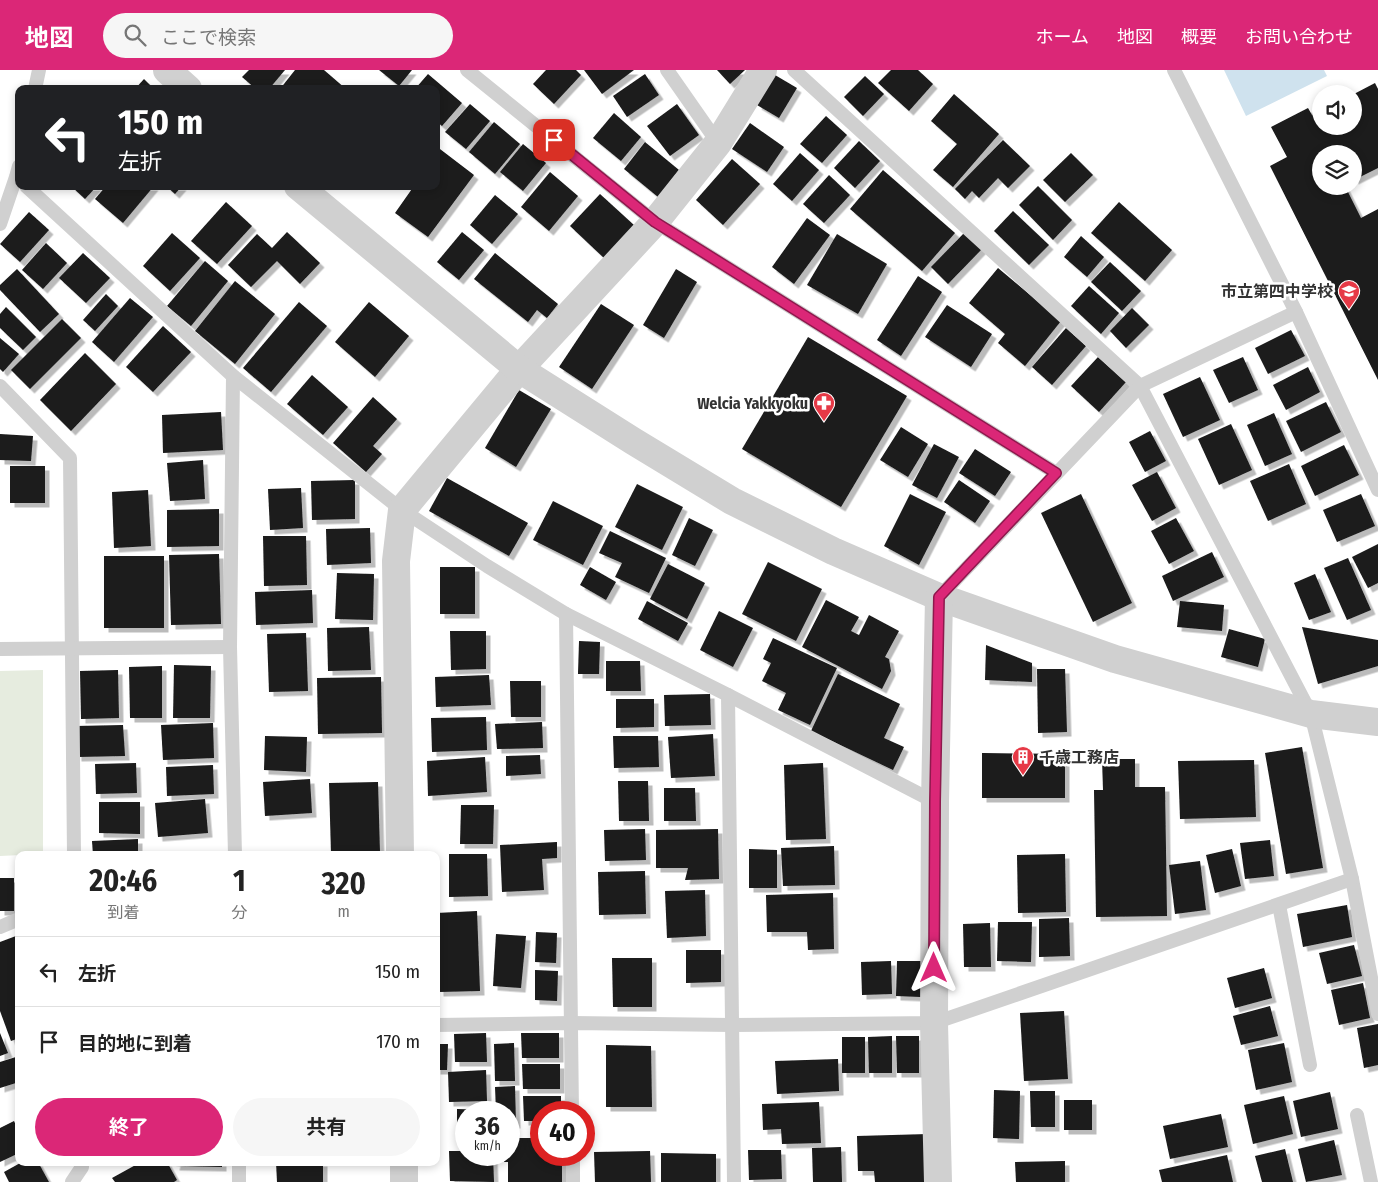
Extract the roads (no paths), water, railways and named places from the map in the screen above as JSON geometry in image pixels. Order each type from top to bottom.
[{"type":"street","points":[[167,70],[184,85]]},
{"type":"street","points":[[400,851],[396,561],[402,510],[518,368],[655,222],[718,143],[762,70]]},
{"type":"street","points":[[303,190],[518,368],[633,441],[732,500],[833,551],[939,597],[1114,659],[1311,714],[1378,722]]},
{"type":"street","points":[[938,1182],[934,1023],[935,802],[939,597]]},
{"type":"street","points":[[404,1166],[404,1182]]},
{"type":"lane","points":[[36,85],[39,70]]},
{"type":"lane","points":[[467,70],[655,222],[1056,473]]},
{"type":"lane","points":[[667,70],[718,143]]},
{"type":"lane","points":[[794,70],[1140,386],[1311,714],[1352,880],[1378,1014]]},
{"type":"lane","points":[[1174,70],[1296,312],[1378,490]]},
{"type":"lane","points":[[0,224],[15,189]]},
{"type":"lane","points":[[34,190],[233,376],[402,510],[487,566],[566,614],[935,802]]},
{"type":"lane","points":[[939,597],[1140,386],[1296,312]]},
{"type":"lane","points":[[233,376],[230,647],[235,851]]},
{"type":"lane","points":[[0,386],[70,458],[74,851]]},
{"type":"lane","points":[[566,614],[572,1101]]},
{"type":"lane","points":[[0,649],[73,650],[230,647]]},
{"type":"lane","points":[[728,695],[734,1182]]},
{"type":"lane","points":[[440,1025],[934,1023],[1352,880]]},
{"type":"lane","points":[[1279,905],[1310,1065]]},
{"type":"lane","points":[[0,927],[15,920]]},
{"type":"lane","points":[[1357,1115],[1371,1182]]},
{"type":"lane","points":[[72,1182],[82,1166]]},
{"type":"lane","points":[[239,1166],[239,1182]]},
{"type":"lane","points":[[573,1166],[573,1182]]},
{"type":"water","points":[[1224,70],[1324,70],[1327,76],[1246,116]]},
{"type":"place","name":"市立第四中学校","points":[[1349,310]]},
{"type":"place","name":"Welcia Yakkyoku","points":[[824,422]]},
{"type":"place","name":"千歳工務店","points":[[1023,776]]}]
